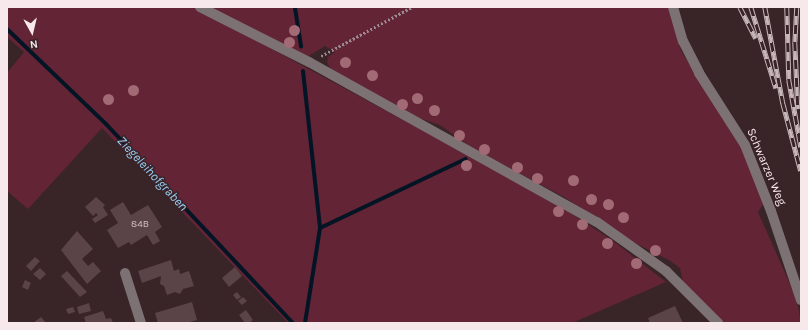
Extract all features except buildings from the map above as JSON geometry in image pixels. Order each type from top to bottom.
[{"type":"street","points":[[200,7],[308,62],[596,222],[666,271],[718,323]]},
{"type":"street","name":"Schwarzer Weg","points":[[673,7],[683,40],[699,73],[745,145],[771,211],[801,300]]},
{"type":"street","points":[[125,273],[141,323]]},
{"type":"path","points":[[308,62],[412,7]]},
{"type":"shaded area","points":[[7,7],[194,7],[544,196],[612,240],[666,282],[572,323],[288,323],[102,128],[28,209],[7,191],[7,73],[24,52],[7,37]]},
{"type":"shaded area","points":[[207,7],[668,7],[681,51],[742,148],[764,203],[758,212],[797,300],[801,323],[722,323],[683,282],[680,268],[669,260],[631,241],[564,197],[471,147],[440,125],[416,117],[350,82],[330,68],[327,62],[328,57],[335,52],[325,46],[307,57]]},
{"type":"waterway","points":[[295,8],[301,47]]},
{"type":"waterway","name":"Ziegeleihofgraben","points":[[7,29],[106,124],[293,323]]},
{"type":"waterway","points":[[303,71],[320,228]]},
{"type":"waterway","name":"Ziegeleihofgraben","points":[[305,323],[320,228],[465,159]]},
{"type":"railway","points":[[740,7],[756,38]]},
{"type":"railway","points":[[751,7],[776,88]]},
{"type":"railway","points":[[765,7],[783,103],[801,171]]},
{"type":"railway","points":[[787,7],[789,80],[801,147]]},
{"type":"railway","points":[[797,7],[795,42],[798,109]]}]
